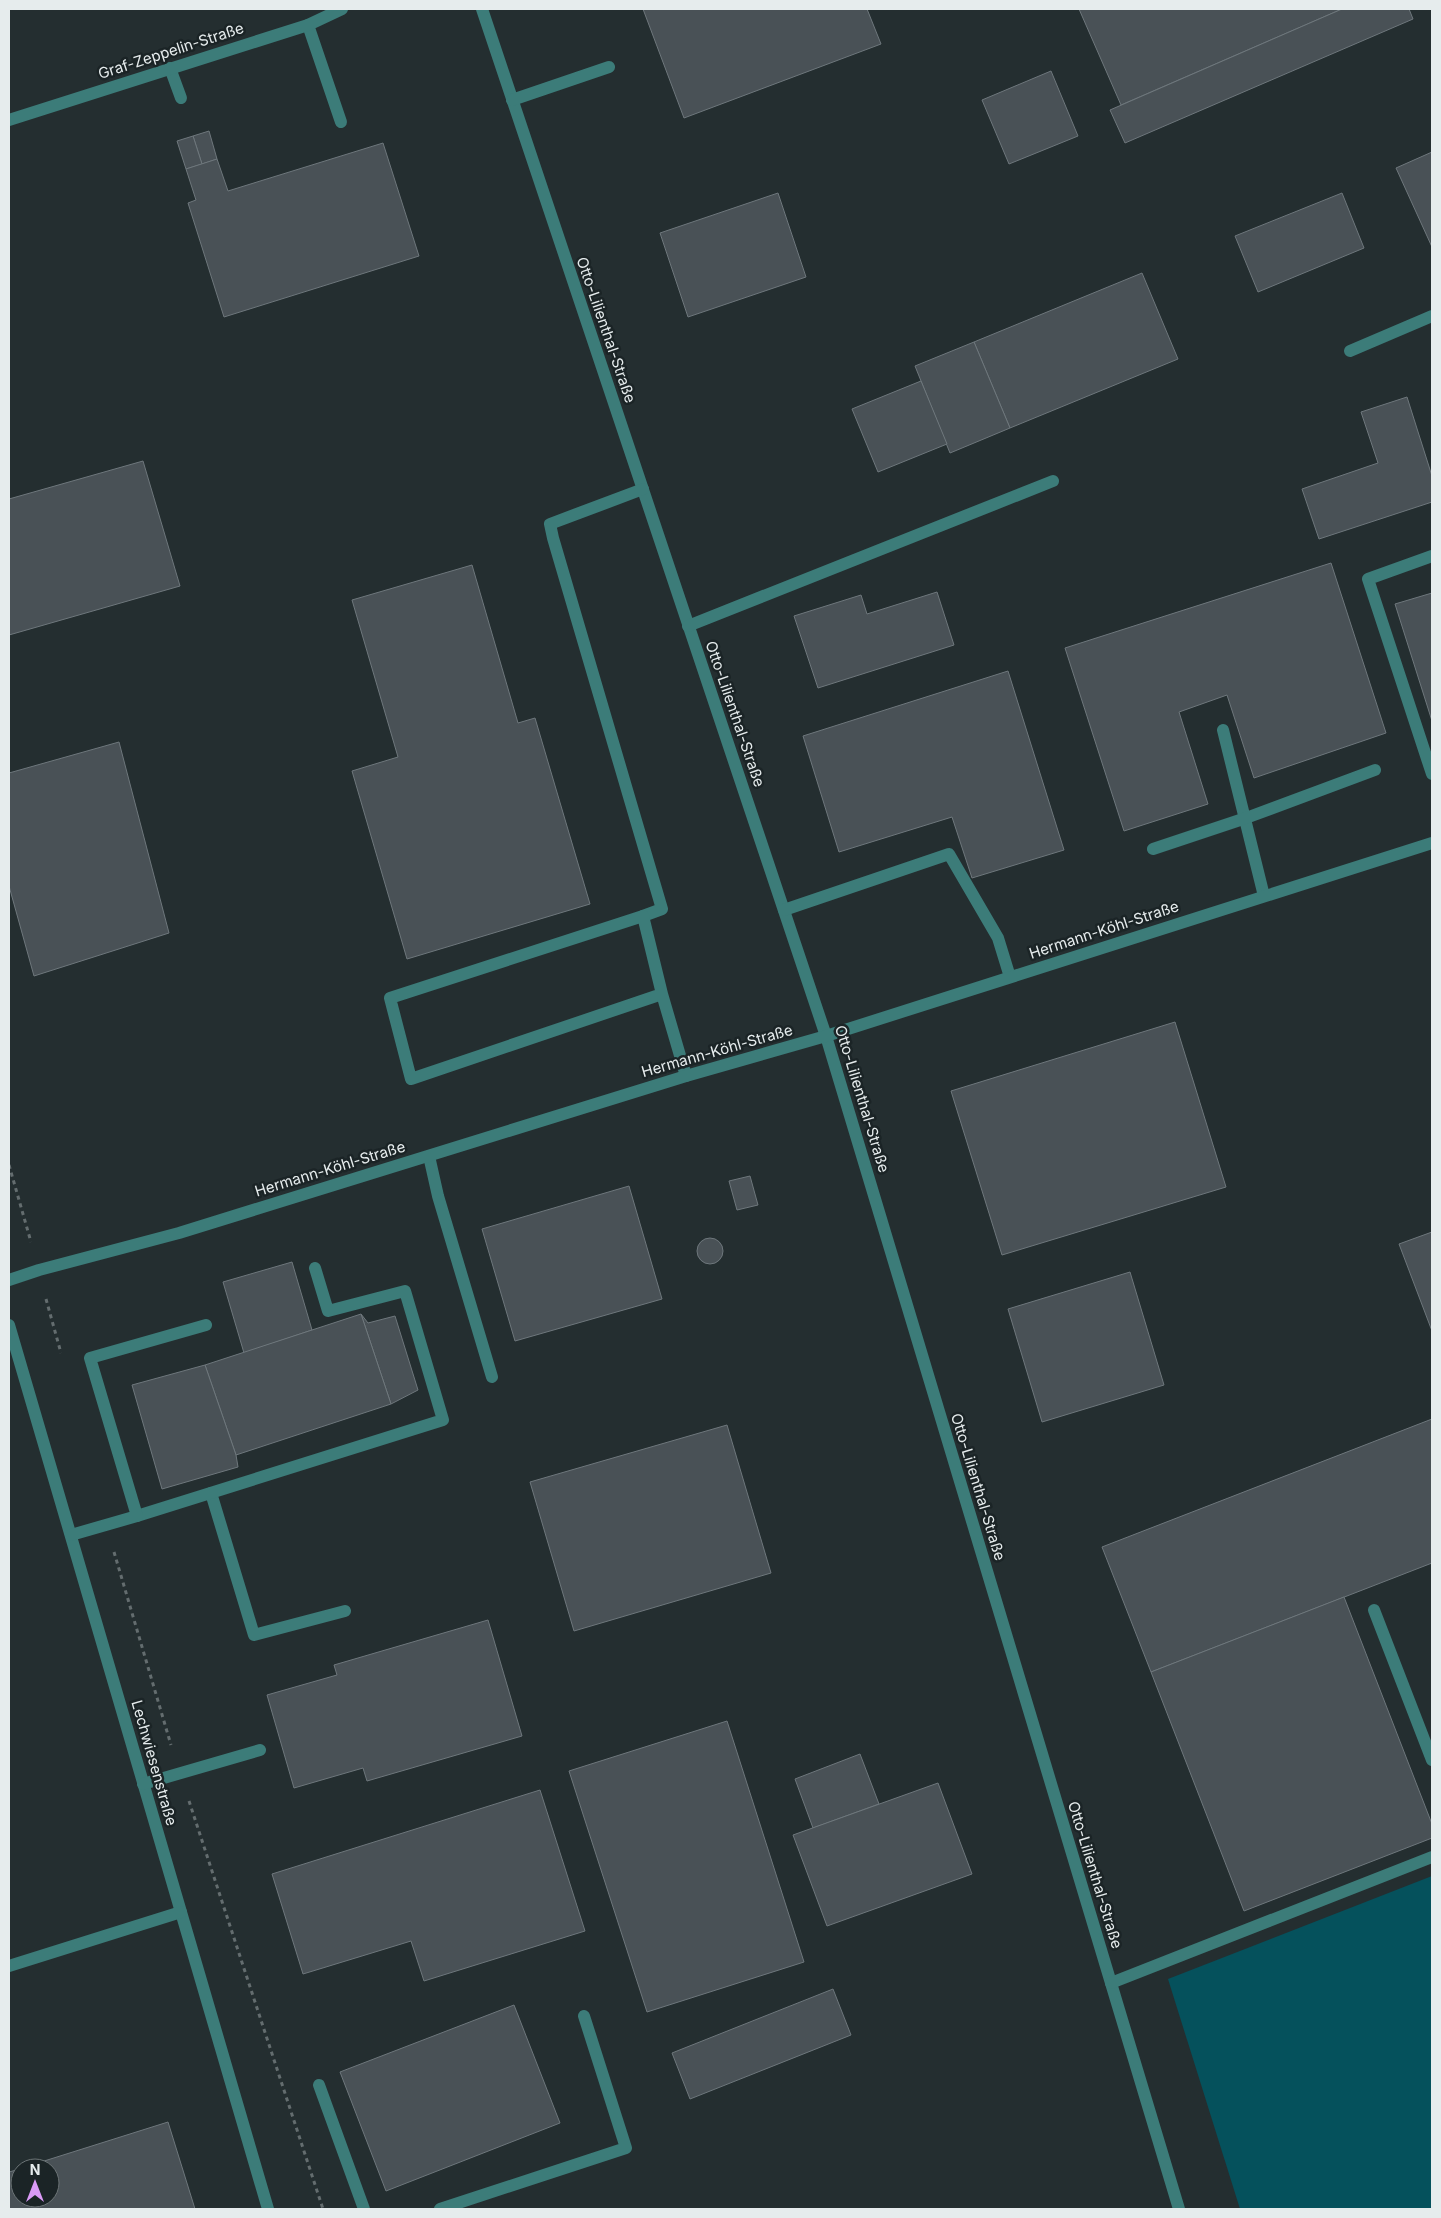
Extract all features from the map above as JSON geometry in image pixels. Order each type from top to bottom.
[{"type":"street","name":"Graf-Zeppelin-Straße","points":[[9,120],[308,25],[342,9]]},
{"type":"street","name":"Otto-Lilienthal-Straße","points":[[482,9],[826,1036],[1179,2209]]},
{"type":"street","points":[[308,25],[341,122]]},
{"type":"street","points":[[512,100],[608,67]]},
{"type":"street","points":[[170,68],[181,98]]},
{"type":"street","points":[[1350,351],[1432,316]]},
{"type":"street","points":[[688,626],[1052,481]]},
{"type":"street","points":[[642,489],[550,524],[662,909],[390,998],[411,1079],[662,994]]},
{"type":"street","points":[[1432,556],[1368,579],[1432,774]]},
{"type":"street","points":[[1222,730],[1246,818],[1264,896]]},
{"type":"street","points":[[1153,849],[1246,818],[1375,770]]},
{"type":"street","name":"Hermann-Köhl-Straße","points":[[9,1280],[39,1270],[179,1233],[686,1076],[826,1036],[1432,843]]},
{"type":"street","points":[[784,910],[949,854],[998,938],[1010,977]]},
{"type":"street","points":[[643,916],[662,994],[686,1076]]},
{"type":"street","points":[[428,1156],[438,1196],[492,1377]]},
{"type":"street","points":[[70,1534],[137,1516],[443,1420],[405,1291],[328,1311],[315,1268]]},
{"type":"street","name":"Lechwiesenstraße","points":[[9,1325],[268,2209]]},
{"type":"street","points":[[137,1516],[90,1358],[206,1325]]},
{"type":"street","points":[[211,1493],[254,1635],[345,1611]]},
{"type":"street","points":[[1374,1610],[1432,1760]]},
{"type":"street","points":[[143,1784],[260,1750]]},
{"type":"street","points":[[1111,1984],[1432,1857]]},
{"type":"street","points":[[9,1966],[181,1912]]},
{"type":"street","points":[[440,2209],[626,2148],[584,2016]]},
{"type":"street","points":[[318,2085],[364,2209]]},
{"type":"path","points":[[9,1165],[61,1355]]},
{"type":"path","points":[[106,1525],[180,1774],[323,2209]]},
{"type":"shaded area","points":[[1432,1876],[1432,2209],[1240,2209],[1168,1979]]},
{"type":"building","points":[[643,9],[867,9],[881,44],[684,118]]},
{"type":"building","points":[[1079,9],[1342,9],[1121,105]]},
{"type":"building","points":[[1342,9],[1409,9],[1413,19],[1125,143],[1110,110]]},
{"type":"building","points":[[1051,71],[1078,136],[1009,164],[982,100]]},
{"type":"building","points":[[209,131],[217,159],[202,164],[193,136]]},
{"type":"building","points":[[193,136],[202,164],[186,169],[177,141]]},
{"type":"building","points":[[383,143],[419,256],[224,317],[188,203],[196,200],[186,169],[217,159],[228,191]]},
{"type":"building","points":[[1432,152],[1432,247],[1396,168]]},
{"type":"building","points":[[778,193],[806,277],[688,317],[660,233]]},
{"type":"building","points":[[1342,193],[1364,248],[1258,292],[1235,236]]},
{"type":"building","points":[[1142,273],[1178,359],[1010,428],[974,342]]},
{"type":"building","points":[[974,342],[1010,428],[950,453],[915,366]]},
{"type":"building","points":[[921,381],[947,444],[878,472],[852,409]]},
{"type":"building","points":[[1407,397],[1432,476],[1432,502],[1319,539],[1302,489],[1378,463],[1361,412]]},
{"type":"building","points":[[143,461],[180,586],[9,635],[9,499]]},
{"type":"building","points":[[1331,563],[1386,733],[1254,778],[1227,695],[1179,712],[1208,804],[1124,831],[1065,648]]},
{"type":"building","points":[[472,565],[518,723],[535,718],[590,904],[407,959],[352,771],[398,757],[352,600]]},
{"type":"building","points":[[937,592],[954,645],[818,688],[794,616],[861,595],[867,614]]},
{"type":"building","points":[[1432,593],[1432,721],[1395,604]]},
{"type":"building","points":[[1008,671],[1064,850],[972,878],[952,817],[839,852],[803,736]]},
{"type":"building","points":[[119,742],[169,933],[34,976],[9,886],[9,773]]},
{"type":"building","points":[[1175,1022],[1226,1187],[1002,1255],[951,1091]]},
{"type":"building","points":[[750,1176],[758,1205],[737,1210],[729,1181]]},
{"type":"building","points":[[629,1186],[662,1299],[515,1341],[482,1229]]},
{"type":"building","points":[[1432,1232],[1432,1331],[1399,1244]]},
{"type":"building","points":[[710,1238],[719,1242],[723,1251],[719,1260],[710,1264],[701,1260],[697,1251],[701,1242]]},
{"type":"building","points":[[292,1262],[312,1330],[244,1353],[223,1282]]},
{"type":"building","points":[[1130,1272],[1164,1385],[1042,1422],[1008,1309]]},
{"type":"building","points":[[361,1314],[368,1323],[395,1316],[418,1390],[391,1404]]},
{"type":"building","points":[[361,1314],[391,1404],[236,1455],[205,1365]]},
{"type":"building","points":[[205,1365],[236,1455],[238,1467],[162,1489],[132,1385]]},
{"type":"building","points":[[1432,1419],[1432,1563],[1151,1672],[1102,1547]]},
{"type":"building","points":[[727,1425],[771,1573],[574,1631],[530,1482]]},
{"type":"building","points":[[1344,1597],[1432,1824],[1432,1838],[1244,1911],[1151,1672]]},
{"type":"building","points":[[488,1620],[522,1736],[367,1781],[363,1768],[294,1788],[267,1695],[337,1675],[334,1665]]},
{"type":"building","points":[[727,1721],[804,1962],[647,2012],[569,1771]]},
{"type":"building","points":[[860,1754],[879,1804],[813,1828],[795,1779]]},
{"type":"building","points":[[938,1783],[972,1874],[827,1926],[793,1835]]},
{"type":"building","points":[[540,1790],[585,1931],[424,1981],[411,1941],[303,1974],[272,1874]]},
{"type":"building","points":[[833,1989],[851,2035],[690,2099],[672,2053]]},
{"type":"building","points":[[514,2005],[560,2123],[386,2191],[340,2072]]},
{"type":"building","points":[[168,2122],[195,2209],[9,2209],[10,2172],[10,2208],[60,2208],[60,2158],[54,2158]]}]
